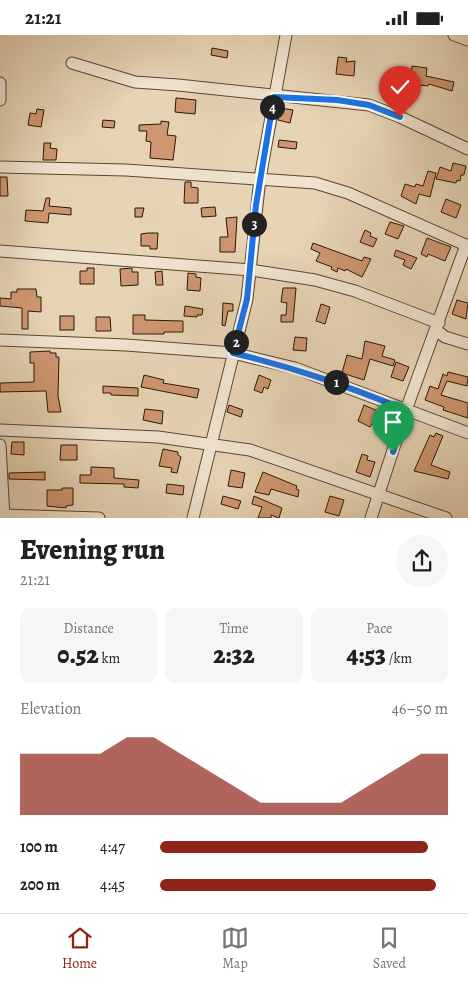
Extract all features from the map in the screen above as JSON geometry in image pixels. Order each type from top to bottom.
[{"type":"street","points":[[192,518],[247,299],[260,178],[286,35]]},
{"type":"street","points":[[454,35],[468,40]]},
{"type":"street","points":[[72,63],[149,84],[178,85],[274,97],[337,100],[369,105],[400,117],[468,149]]},
{"type":"street","points":[[0,83],[0,100]]},
{"type":"street","points":[[0,167],[126,170],[260,178],[327,186],[467,245],[440,330],[432,341],[406,410],[371,518]]},
{"type":"street","points":[[0,251],[251,270],[315,280],[354,291],[468,344]]},
{"type":"street","points":[[0,340],[126,345],[233,353],[295,368],[468,433]]},
{"type":"street","points":[[0,430],[102,433],[212,443],[250,450],[446,518]]},
{"type":"street","points":[[0,445],[3,516],[99,518]]},
{"type":"building","points":[[212,48],[228,51],[227,58],[211,55]]},
{"type":"building","points":[[338,57],[347,58],[346,62],[355,61],[354,76],[336,74]]},
{"type":"building","points":[[412,66],[427,68],[426,76],[454,82],[452,91],[429,84],[428,86],[410,84]]},
{"type":"building","points":[[176,98],[196,100],[195,114],[175,112]]},
{"type":"building","points":[[280,108],[293,110],[290,123],[278,120]]},
{"type":"building","points":[[37,109],[44,110],[41,127],[28,125],[30,113],[36,114]]},
{"type":"building","points":[[103,120],[115,121],[114,128],[102,127]]},
{"type":"building","points":[[161,121],[169,122],[167,135],[176,136],[173,160],[150,158],[151,142],[146,141],[147,131],[139,131],[139,125],[161,124]]},
{"type":"building","points":[[279,140],[297,142],[296,149],[278,147]]},
{"type":"building","points":[[44,143],[51,143],[50,148],[57,149],[56,160],[43,160]]},
{"type":"building","points":[[453,163],[466,166],[460,181],[457,180],[456,183],[436,179],[440,167],[451,171]]},
{"type":"building","points":[[428,171],[436,173],[430,197],[419,194],[416,204],[401,196],[405,184],[415,187],[416,184],[423,186]]},
{"type":"building","points":[[0,177],[7,177],[8,196],[0,196]]},
{"type":"building","points":[[185,182],[191,182],[191,187],[198,188],[198,203],[184,203]]},
{"type":"building","points":[[46,198],[50,198],[49,206],[71,208],[71,215],[49,213],[48,223],[25,221],[26,210],[43,211]]},
{"type":"building","points":[[446,199],[461,205],[456,218],[441,212]]},
{"type":"building","points":[[215,207],[216,216],[202,217],[201,208]]},
{"type":"building","points":[[135,208],[144,208],[142,217],[135,217]]},
{"type":"building","points":[[237,217],[235,252],[220,252],[220,237],[228,237],[226,218]]},
{"type":"building","points":[[390,222],[404,226],[398,239],[385,234]]},
{"type":"building","points":[[365,230],[371,233],[370,236],[377,239],[373,247],[360,242]]},
{"type":"building","points":[[158,233],[157,249],[150,249],[150,246],[141,246],[141,234]]},
{"type":"building","points":[[427,238],[451,247],[445,261],[428,254],[427,257],[421,254]]},
{"type":"building","points":[[313,243],[362,261],[364,257],[371,259],[362,277],[346,269],[345,271],[338,268],[337,272],[331,269],[332,267],[316,261],[320,253],[311,249]]},
{"type":"building","points":[[396,250],[417,258],[411,269],[403,265],[405,260],[394,256]]},
{"type":"building","points":[[87,268],[94,268],[94,284],[80,284],[80,271],[87,271]]},
{"type":"building","points":[[132,268],[132,272],[138,272],[138,285],[121,286],[120,269]]},
{"type":"building","points":[[162,271],[163,285],[156,285],[155,272]]},
{"type":"building","points":[[188,273],[196,274],[196,277],[201,278],[200,291],[187,290]]},
{"type":"building","points":[[283,288],[296,288],[293,322],[281,322],[281,315],[286,315],[287,303],[281,302]]},
{"type":"building","points":[[17,289],[36,289],[37,297],[41,297],[41,312],[28,311],[28,329],[22,329],[22,308],[0,306],[0,298],[11,299],[11,292],[17,292]]},
{"type":"building","points":[[457,300],[468,303],[466,319],[452,314]]},
{"type":"building","points":[[223,303],[233,304],[233,311],[228,311],[225,326],[222,325]]},
{"type":"building","points":[[321,304],[330,307],[325,324],[316,321]]},
{"type":"building","points":[[185,306],[203,309],[202,315],[197,315],[197,317],[184,316]]},
{"type":"building","points":[[133,315],[145,315],[145,320],[183,321],[183,332],[133,334]]},
{"type":"building","points":[[60,316],[74,316],[74,330],[60,330]]},
{"type":"building","points":[[96,317],[110,317],[111,331],[96,331]]},
{"type":"building","points":[[295,337],[307,338],[306,351],[293,350]]},
{"type":"building","points":[[365,341],[385,346],[382,356],[395,360],[393,366],[370,359],[364,380],[342,373],[347,355],[362,359]]},
{"type":"building","points":[[50,351],[50,353],[56,353],[56,357],[59,357],[58,396],[61,412],[48,412],[46,391],[0,392],[0,383],[34,382],[34,363],[30,363],[30,352]]},
{"type":"building","points":[[396,362],[409,367],[403,381],[391,377]]},
{"type":"building","points":[[448,372],[468,377],[467,386],[447,381],[441,395],[468,403],[468,418],[443,410],[444,407],[425,400],[430,386],[438,389],[443,374],[447,376]]},
{"type":"building","points":[[144,375],[164,380],[163,383],[199,389],[197,398],[141,387]]},
{"type":"building","points":[[259,375],[271,380],[268,389],[264,387],[262,393],[254,390]]},
{"type":"building","points":[[103,386],[138,388],[138,396],[103,393]]},
{"type":"building","points":[[229,405],[243,410],[241,417],[227,412]]},
{"type":"building","points":[[364,405],[380,412],[370,427],[358,421]]},
{"type":"building","points":[[145,409],[163,411],[162,424],[143,420]]},
{"type":"building","points":[[436,433],[443,436],[431,465],[450,472],[448,479],[414,471],[430,435],[434,437]]},
{"type":"building","points":[[12,442],[24,442],[24,455],[11,454]]},
{"type":"building","points":[[61,445],[77,445],[77,460],[60,460]]},
{"type":"building","points":[[163,449],[178,452],[178,455],[181,457],[177,473],[171,472],[172,468],[159,466]]},
{"type":"building","points":[[362,454],[368,456],[367,460],[375,462],[370,477],[356,472]]},
{"type":"building","points":[[91,467],[114,468],[114,478],[139,480],[138,488],[124,487],[124,484],[80,483],[80,475],[91,475]]},
{"type":"building","points":[[231,470],[245,473],[242,488],[228,486]]},
{"type":"building","points":[[45,472],[45,480],[9,479],[9,473]]},
{"type":"building","points":[[263,472],[297,486],[296,489],[299,490],[298,497],[271,489],[269,495],[255,492]]},
{"type":"building","points":[[167,484],[184,486],[183,495],[166,493]]},
{"type":"building","points":[[62,488],[73,488],[73,505],[66,506],[66,508],[47,506],[47,490],[62,490]]},
{"type":"building","points":[[223,496],[241,501],[238,509],[221,504]]},
{"type":"building","points":[[254,496],[282,508],[279,518],[271,515],[271,518],[258,518],[262,507],[252,504]]},
{"type":"building","points":[[330,496],[344,500],[339,516],[325,512]]},
{"type":"route","points":[[393,452],[406,410],[295,368],[233,353],[247,299],[256,205],[274,97],[337,100],[369,105],[400,117]]}]
